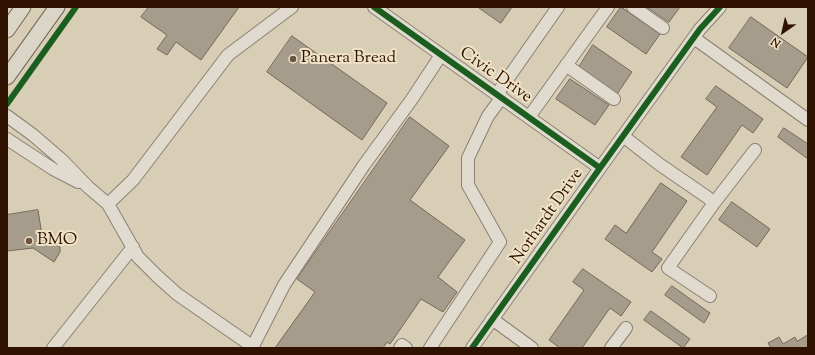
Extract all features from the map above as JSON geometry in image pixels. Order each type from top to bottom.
[{"type":"main road","points":[[7,30],[23,7]]},
{"type":"main road","points":[[7,77],[57,7]]},
{"type":"street","points":[[108,204],[133,180],[228,56],[292,7]]},
{"type":"street","name":"Civic Drive","points":[[374,7],[600,168]]},
{"type":"street","points":[[430,348],[500,242],[468,185],[468,158],[499,96],[558,7]]},
{"type":"street","points":[[529,117],[608,7]]},
{"type":"street","points":[[633,7],[663,28]]},
{"type":"street","name":"Norhardt Drive","points":[[472,348],[694,38],[720,7]]},
{"type":"street","points":[[694,38],[808,120]]},
{"type":"street","points":[[7,116],[33,135],[62,160],[88,187],[108,204],[138,257],[157,276],[177,294],[252,347],[284,285],[364,165],[412,99],[441,55]]},
{"type":"street","points":[[566,65],[614,99]]},
{"type":"street","points":[[623,136],[659,164],[714,203]]},
{"type":"street","points":[[7,139],[53,169],[88,187]]},
{"type":"street","points":[[710,296],[668,268],[714,203],[755,150]]},
{"type":"street","points":[[53,348],[133,247]]},
{"type":"street","points":[[492,319],[532,348]]},
{"type":"street","points":[[611,348],[626,328]]},
{"type":"street","points":[[400,348],[402,345],[406,348]]},
{"type":"building","points":[[149,7],[239,7],[201,60],[176,42],[167,55],[157,49],[167,35],[141,17]]},
{"type":"building","points":[[478,7],[512,7],[501,23]]},
{"type":"building","points":[[621,7],[660,34],[646,54],[607,27]]},
{"type":"building","points":[[647,7],[680,7],[669,22]]},
{"type":"building","points":[[751,17],[808,57],[787,88],[729,48]]},
{"type":"building","points":[[292,36],[387,103],[362,140],[267,72]]},
{"type":"building","points":[[593,45],[632,72],[617,94],[579,67]]},
{"type":"building","points":[[570,79],[609,105],[595,125],[556,99]]},
{"type":"building","points":[[716,86],[763,119],[753,133],[742,125],[707,175],[681,157],[717,107],[706,99]]},
{"type":"building","points":[[410,117],[449,146],[410,200],[465,240],[438,277],[457,292],[443,312],[421,299],[390,344],[387,342],[383,348],[275,348],[315,292],[297,279]]},
{"type":"building","points":[[784,128],[808,144],[808,159],[778,137]]},
{"type":"building","points":[[661,183],[687,201],[652,252],[662,259],[652,272],[605,239],[615,225],[626,233]]},
{"type":"building","points":[[732,202],[770,229],[757,247],[719,220]]},
{"type":"building","name":"BMO","points":[[38,210],[42,235],[60,247],[60,252],[54,262],[33,248],[7,251],[7,215]]},
{"type":"building","points":[[583,269],[631,302],[621,316],[610,308],[582,348],[560,348],[549,340],[584,290],[573,282]]},
{"type":"building","points":[[672,286],[710,313],[704,323],[665,295]]},
{"type":"building","points":[[651,311],[690,339],[683,348],[644,320]]},
{"type":"building","points":[[808,335],[808,348],[771,348],[768,343],[779,337],[783,344],[795,337],[797,341]]},
{"type":"cycle path","points":[[7,104],[76,7]]},
{"type":"cycle path","points":[[374,7],[600,168]]},
{"type":"cycle path","points":[[472,348],[700,29],[720,7]]},
{"type":"place","name":"Panera Bread","points":[[293,59]]},
{"type":"place","name":"BMO","points":[[29,241]]}]
